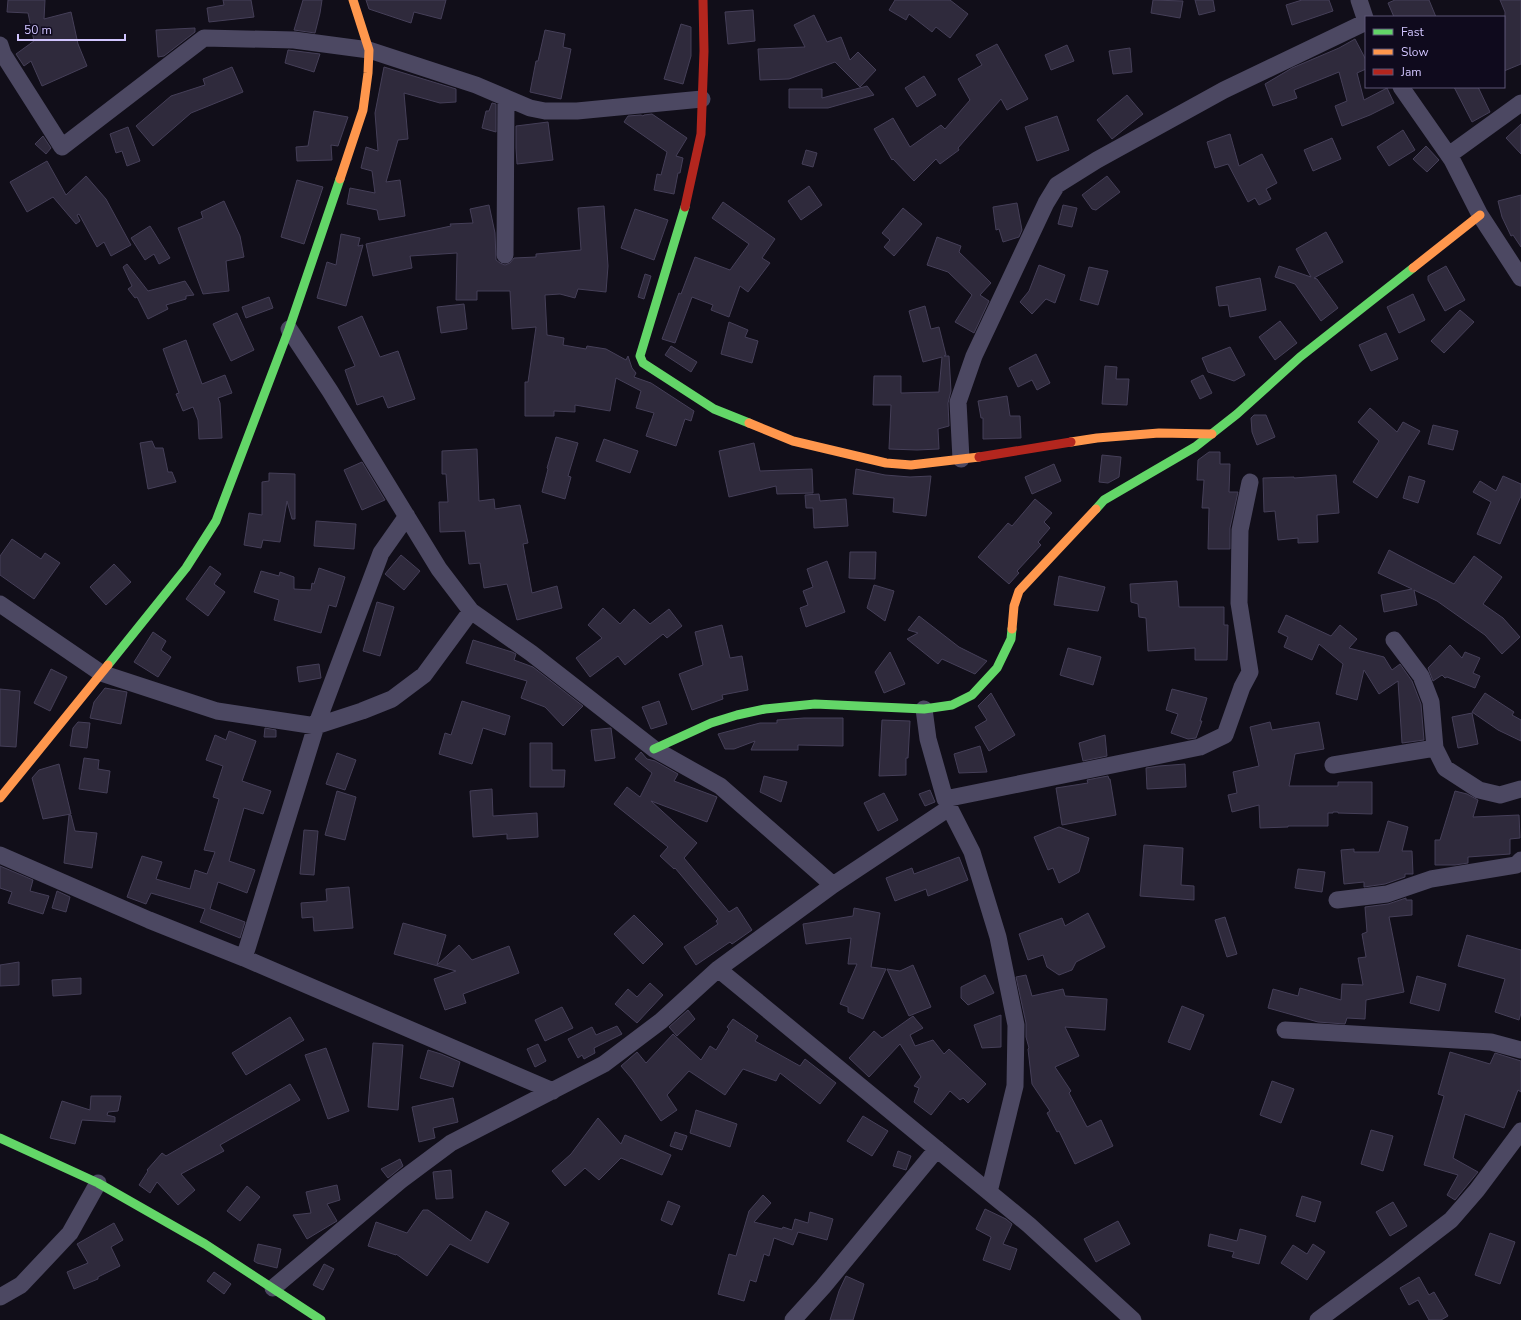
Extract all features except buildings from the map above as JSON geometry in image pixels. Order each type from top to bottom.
[{"type":"street","points":[[0,798],[6,781],[101,673],[186,568],[216,521],[289,329],[363,110],[368,73],[369,50],[353,0]]},
{"type":"street","points":[[703,0],[704,51],[701,134],[683,219],[640,356],[643,363],[714,409],[793,441],[886,463],[911,465],[961,459],[1098,438],[1159,433],[1212,434]]},
{"type":"street","points":[[1359,0],[1365,19]]},
{"type":"street","points":[[961,459],[958,402],[974,356],[1046,203],[1057,185],[1097,160],[1224,90],[1365,22]]},
{"type":"street","points":[[1,53],[62,147],[204,38],[294,40],[369,50],[476,85],[530,108],[545,112],[577,111],[702,99]]},
{"type":"street","points":[[1402,88],[1449,155],[1480,215],[1521,278]]},
{"type":"street","points":[[505,255],[506,98]]},
{"type":"street","points":[[1449,155],[1521,103]]},
{"type":"street","points":[[654,749],[711,723],[737,715],[765,710],[815,704],[924,709],[952,705],[972,695],[997,668],[1011,639],[1014,606],[1019,591],[1104,500],[1195,447],[1237,414],[1300,357],[1480,215]]},
{"type":"street","points":[[289,329],[330,391],[439,569],[471,611],[531,653],[654,749],[720,786],[833,885]]},
{"type":"street","points":[[273,1288],[400,1181],[451,1143],[604,1064],[661,1021],[718,969],[947,804],[1200,747],[1225,735],[1242,688],[1250,672],[1239,603],[1240,530],[1250,482]]},
{"type":"street","points":[[244,958],[316,726],[381,553],[407,516]]},
{"type":"street","points":[[0,604],[101,673],[217,711],[316,726],[362,711],[392,699],[424,675],[471,611]]},
{"type":"street","points":[[1394,640],[1421,676],[1431,702],[1435,748],[1445,768],[1479,790],[1500,795],[1521,790]]},
{"type":"street","points":[[924,709],[928,739],[947,804],[972,852],[998,937],[1016,1025],[1015,1086],[988,1192]]},
{"type":"street","points":[[1333,765],[1435,748]]},
{"type":"street","points":[[0,855],[149,920],[244,958],[553,1091]]},
{"type":"street","points":[[1337,900],[1387,894],[1431,879],[1516,865],[1521,860]]},
{"type":"street","points":[[718,969],[988,1192],[1029,1224],[1133,1320]]},
{"type":"street","points":[[1285,1030],[1491,1042],[1521,1050]]},
{"type":"street","points":[[1319,1319],[1451,1220],[1477,1190],[1521,1131]]},
{"type":"street","points":[[0,1138],[98,1183],[205,1244],[321,1320]]},
{"type":"street","points":[[793,1320],[823,1287],[937,1149]]},
{"type":"street","points":[[0,1297],[21,1285],[70,1233],[98,1183]]},
{"type":"traffic: fast","points":[[108,665],[186,568],[216,521],[289,329],[340,179]]},
{"type":"traffic: fast","points":[[685,207],[640,356],[643,363],[714,409],[749,423]]},
{"type":"traffic: fast","points":[[1096,509],[1104,500],[1195,447],[1237,414],[1300,357],[1413,268]]},
{"type":"traffic: fast","points":[[654,749],[711,723],[737,715],[765,709],[815,704],[924,709],[952,705],[972,695],[997,668],[1011,639],[1012,629]]},
{"type":"traffic: fast","points":[[0,1138],[98,1183],[205,1244],[321,1320]]},
{"type":"traffic: slow","points":[[340,179],[363,110],[368,73],[369,50],[353,0]]},
{"type":"traffic: slow","points":[[1413,268],[1480,215]]},
{"type":"traffic: slow","points":[[749,423],[793,441],[886,463],[911,465],[979,457]]},
{"type":"traffic: slow","points":[[1071,442],[1097,438],[1159,433],[1212,434]]},
{"type":"traffic: slow","points":[[1012,629],[1014,606],[1019,591],[1096,509]]},
{"type":"traffic: slow","points":[[0,798],[108,665]]},
{"type":"traffic: jam","points":[[685,207],[701,134],[704,51],[703,0]]},
{"type":"traffic: jam","points":[[979,457],[1071,442]]}]
